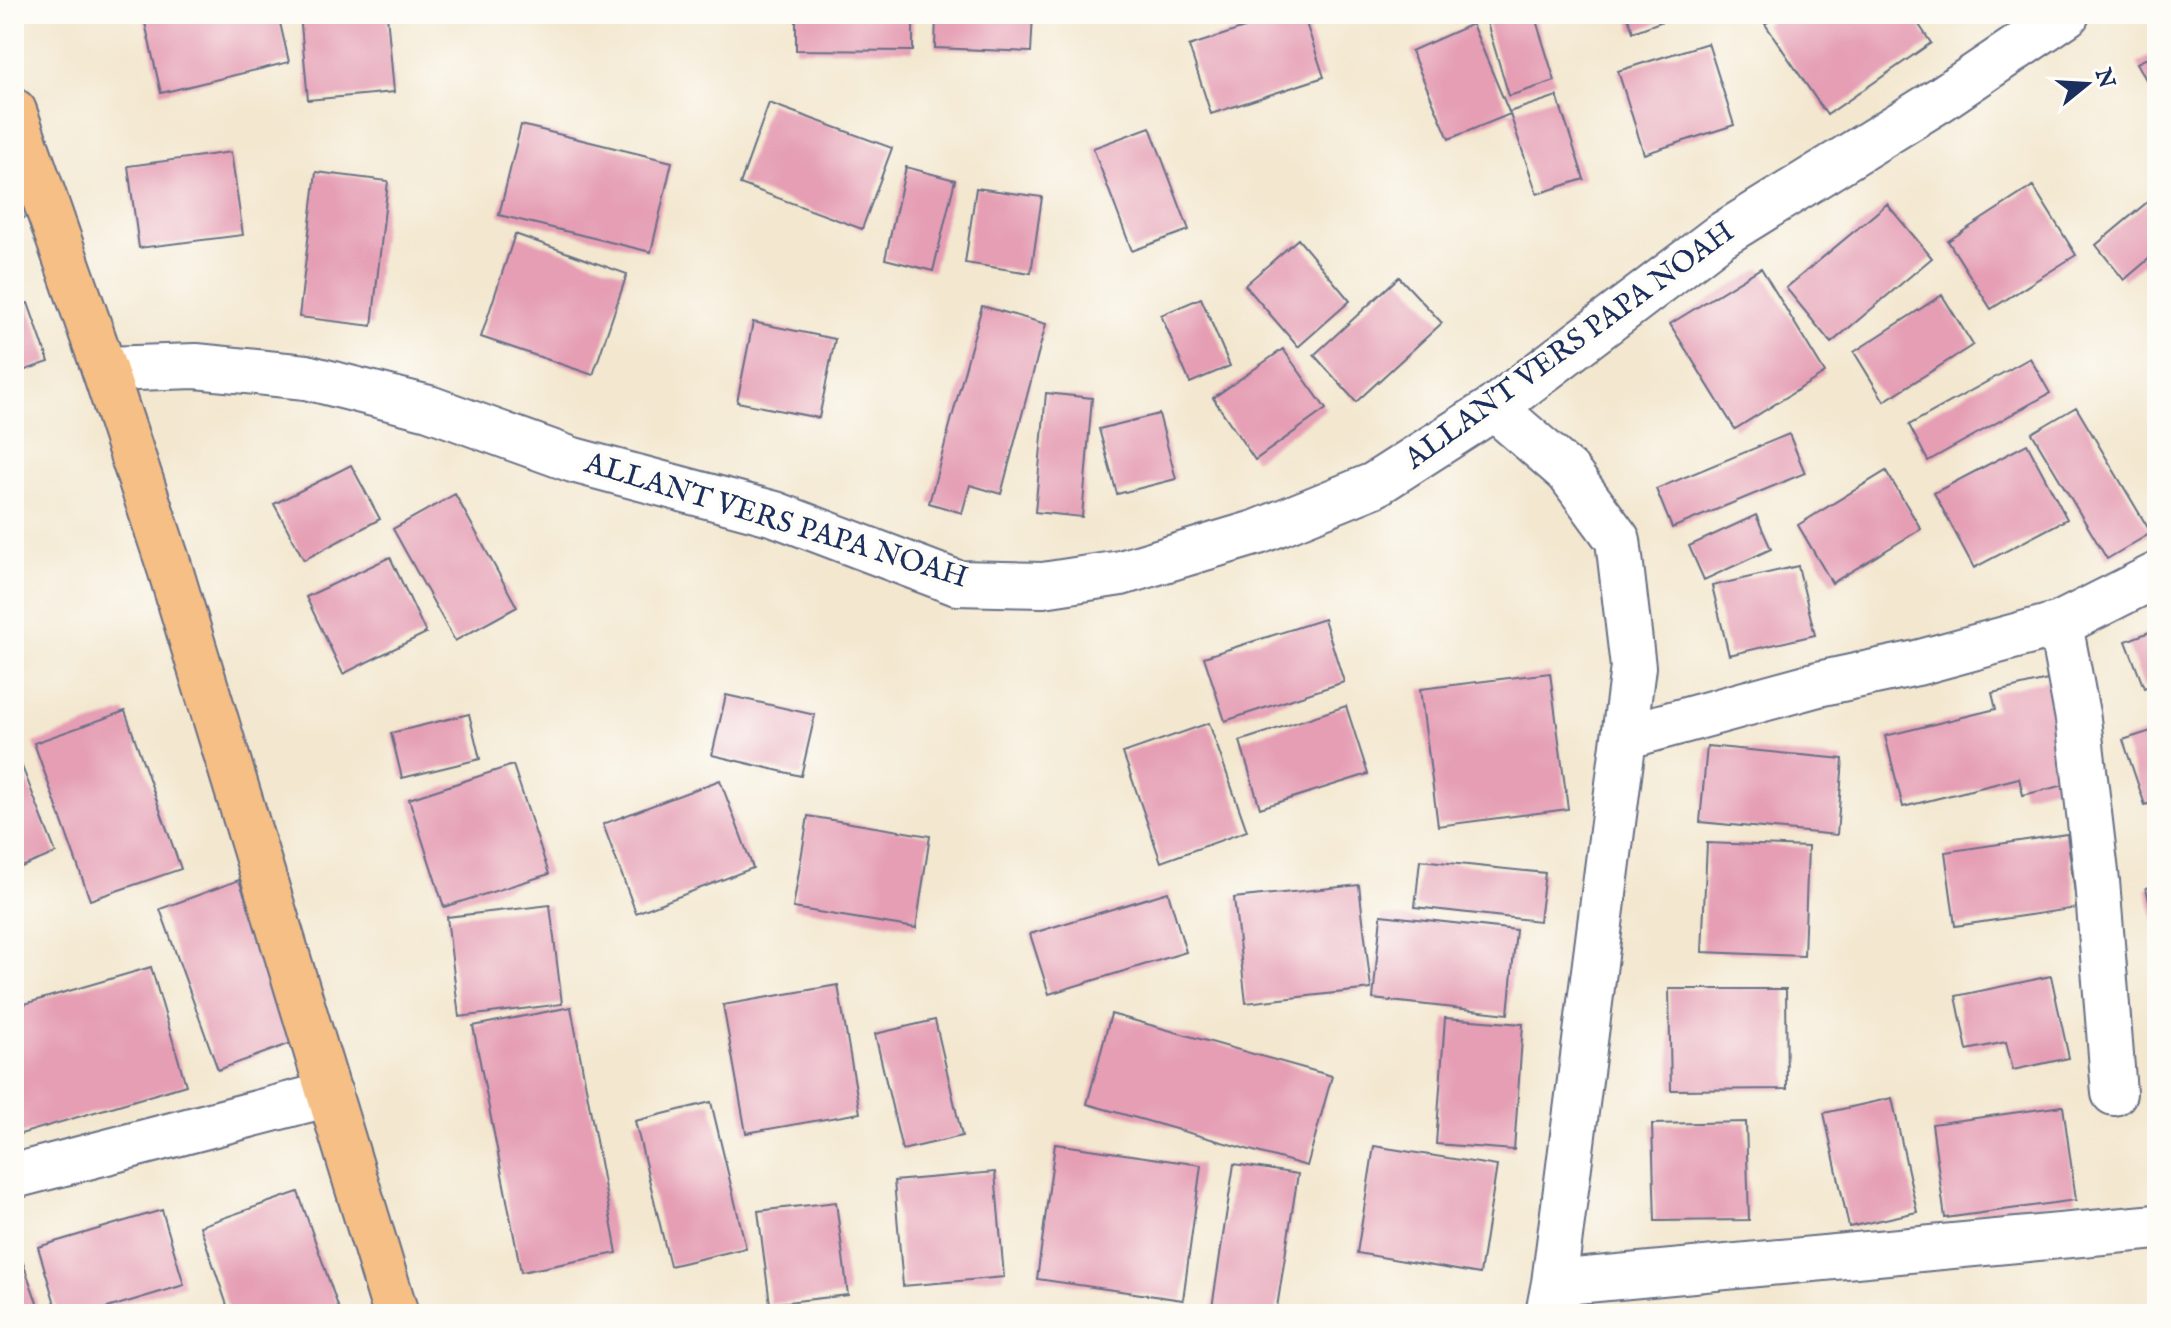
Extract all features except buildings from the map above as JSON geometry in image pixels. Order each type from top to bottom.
[{"type":"main road","points":[[14,111],[104,369],[225,742],[396,1314]]},
{"type":"street","name":"ALLANT VERS PAPA NOAH","points":[[104,369],[196,366],[306,377],[429,408],[573,460],[775,514],[957,583],[1043,585],[1121,573],[1258,532],[1374,485],[1494,408],[1720,236],[1941,99],[2067,14]]},
{"type":"street","points":[[1494,408],[1568,472],[1618,540],[1633,667],[1551,1299],[2157,1227]]},
{"type":"street","points":[[1624,737],[1818,684],[1917,663],[2060,624],[2157,575]]},
{"type":"street","points":[[2060,624],[2078,719],[2097,881],[2114,1093]]},
{"type":"street","points":[[14,1176],[330,1094]]}]
